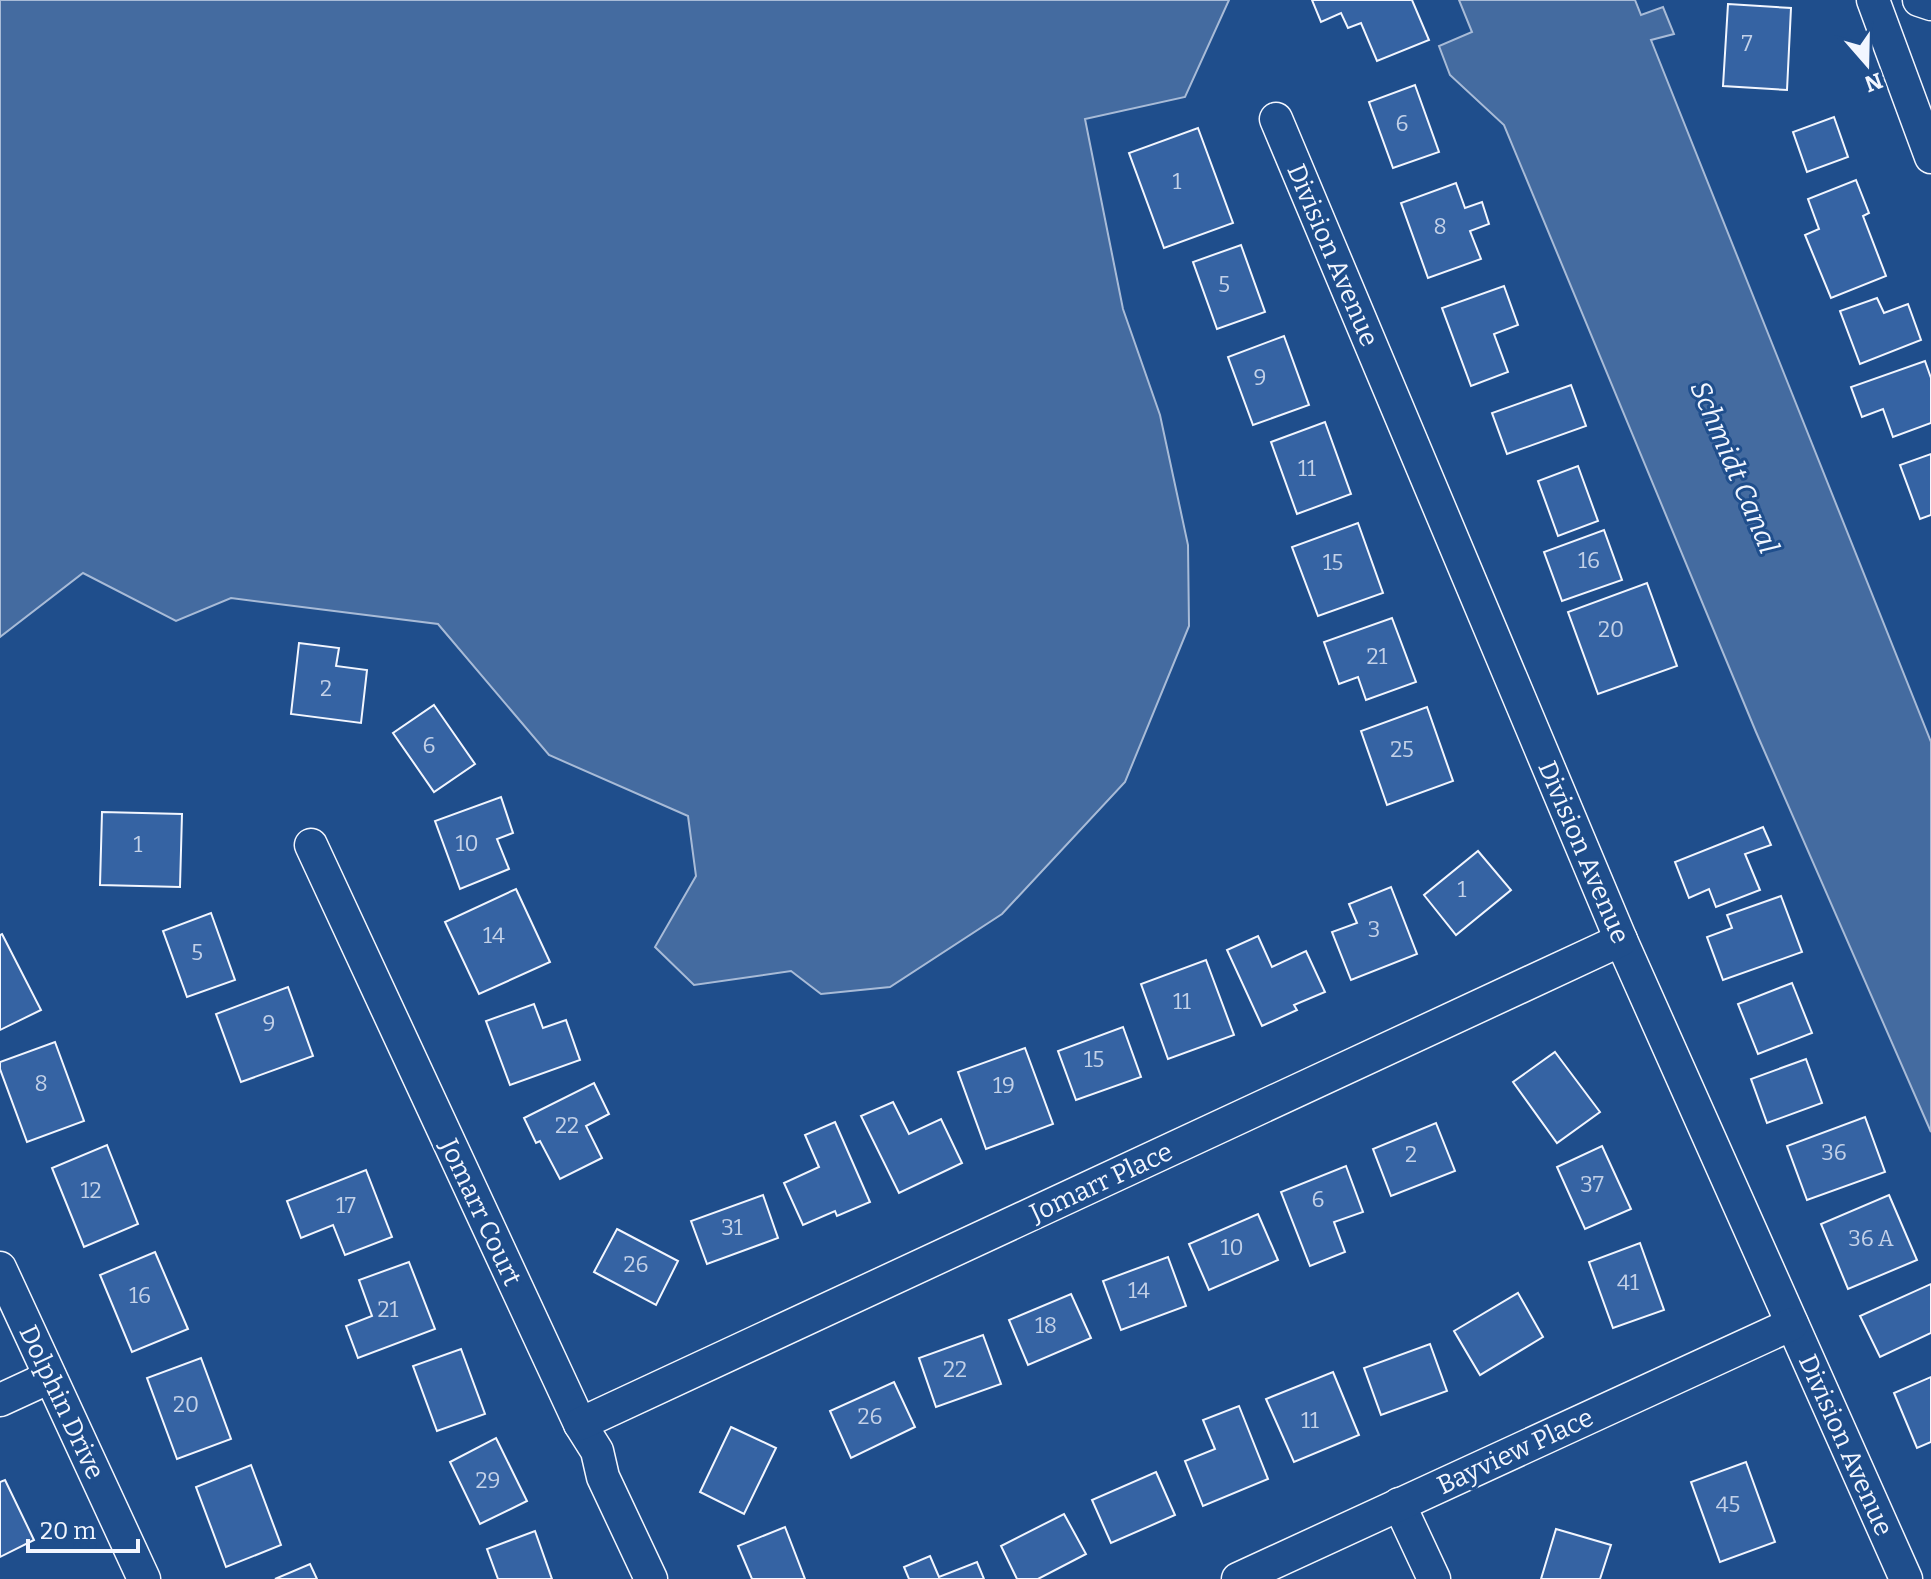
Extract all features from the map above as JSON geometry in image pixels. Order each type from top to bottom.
[{"type":"street","points":[[1873,0],[1931,157]]},
{"type":"street","points":[[1919,0],[1931,4]]},
{"type":"street","name":"Division Avenue","points":[[1276,119],[1621,940],[1906,1579]]},
{"type":"street","name":"Jomarr Court","points":[[311,845],[580,1424],[597,1451],[603,1477],[651,1579]]},
{"type":"street","name":"Jomarr Place","points":[[580,1424],[1621,940]]},
{"type":"street","name":"Dolphin Drive","points":[[0,1268],[144,1579]]},
{"type":"street","name":"Bayview Place","points":[[1238,1579],[1792,1324]]},
{"type":"street","points":[[0,1400],[50,1377]]},
{"type":"street","points":[[1399,1504],[1434,1579]]},
{"type":"water","points":[[0,0],[1229,0],[1185,97],[1085,119],[1123,309],[1160,415],[1188,545],[1189,626],[1125,782],[1002,914],[890,987],[821,994],[791,971],[694,985],[655,947],[696,876],[688,816],[549,755],[438,624],[231,598],[176,621],[83,573],[0,637]]},
{"type":"water","name":"Schmidt Canal","points":[[1459,0],[1635,0],[1641,15],[1663,7],[1674,34],[1651,40],[1931,742],[1931,1132],[1756,732],[1504,125],[1450,75],[1439,46],[1472,32]]},
{"type":"building","points":[[1312,0],[1412,0],[1429,40],[1377,61],[1361,23],[1348,28],[1341,13],[1321,22]]},
{"type":"building","points":[[1728,4],[1791,8],[1787,90],[1723,86]]},
{"type":"building","points":[[1415,85],[1439,152],[1393,168],[1369,102]]},
{"type":"building","points":[[1834,117],[1848,157],[1807,172],[1793,132]]},
{"type":"building","points":[[1198,128],[1233,223],[1164,248],[1129,153]]},
{"type":"building","points":[[1856,180],[1869,213],[1863,216],[1886,276],[1831,298],[1805,235],[1819,229],[1808,199]]},
{"type":"building","points":[[1456,183],[1465,208],[1482,202],[1489,224],[1470,231],[1481,259],[1428,278],[1401,203]]},
{"type":"building","points":[[1241,245],[1265,312],[1217,329],[1193,262]]},
{"type":"building","points":[[1504,286],[1518,325],[1494,334],[1508,372],[1471,386],[1442,308]]},
{"type":"building","points":[[1877,298],[1884,313],[1908,304],[1921,340],[1860,364],[1840,311]]},
{"type":"building","points":[[1284,336],[1309,405],[1253,425],[1228,357]]},
{"type":"building","points":[[1925,361],[1931,378],[1931,423],[1893,437],[1883,409],[1862,417],[1851,387]]},
{"type":"building","points":[[1571,385],[1586,426],[1507,454],[1492,413]]},
{"type":"building","points":[[1325,422],[1351,494],[1297,514],[1271,442]]},
{"type":"building","points":[[1931,454],[1931,515],[1920,519],[1900,465]]},
{"type":"building","points":[[1578,466],[1598,521],[1558,536],[1538,481]]},
{"type":"building","points":[[1358,523],[1383,593],[1318,616],[1292,547]]},
{"type":"building","points":[[1604,530],[1622,580],[1562,601],[1544,552]]},
{"type":"building","points":[[1647,583],[1677,666],[1598,694],[1568,612]]},
{"type":"building","points":[[1392,618],[1416,682],[1366,700],[1358,677],[1339,684],[1324,642]]},
{"type":"building","points":[[299,643],[339,648],[336,666],[367,670],[361,723],[291,714]]},
{"type":"building","points":[[434,705],[475,764],[434,792],[393,733]]},
{"type":"building","points":[[1427,707],[1453,781],[1387,805],[1361,731]]},
{"type":"building","points":[[501,797],[513,833],[497,839],[509,869],[460,889],[435,821]]},
{"type":"building","points":[[102,812],[182,814],[180,887],[100,885]]},
{"type":"building","points":[[1763,827],[1771,845],[1745,854],[1760,890],[1716,907],[1709,889],[1689,898],[1675,862]]},
{"type":"building","points":[[1478,851],[1511,890],[1456,935],[1424,895]]},
{"type":"building","points":[[1391,887],[1417,954],[1351,980],[1332,932],[1357,923],[1349,904]]},
{"type":"building","points":[[516,889],[550,962],[479,994],[445,922]]},
{"type":"building","points":[[1781,896],[1802,952],[1723,980],[1707,937],[1732,928],[1727,915]]},
{"type":"building","points":[[211,913],[235,980],[187,997],[163,931]]},
{"type":"building","points":[[0,935],[41,1010],[0,1030]]},
{"type":"building","points":[[1258,936],[1272,967],[1306,951],[1325,992],[1294,1005],[1297,1010],[1262,1026],[1227,950]]},
{"type":"building","points":[[1206,960],[1234,1035],[1168,1059],[1141,984]]},
{"type":"building","points":[[1792,983],[1812,1033],[1758,1054],[1738,1004]]},
{"type":"building","points":[[288,987],[313,1056],[241,1082],[216,1014]]},
{"type":"building","points":[[534,1004],[543,1028],[566,1020],[580,1060],[510,1085],[486,1021]]},
{"type":"building","points":[[1123,1027],[1141,1077],[1076,1100],[1058,1051]]},
{"type":"building","points":[[55,1042],[84,1121],[27,1142],[0,1062]]},
{"type":"building","points":[[1025,1048],[1053,1124],[986,1149],[958,1072]]},
{"type":"building","points":[[1555,1052],[1600,1112],[1557,1143],[1513,1082]]},
{"type":"building","points":[[1806,1059],[1822,1103],[1767,1123],[1751,1079]]},
{"type":"building","points":[[594,1083],[609,1114],[586,1126],[602,1158],[560,1179],[524,1118]]},
{"type":"building","points":[[893,1102],[909,1134],[941,1119],[962,1163],[899,1193],[861,1116]]},
{"type":"building","points":[[1865,1117],[1885,1172],[1807,1200],[1787,1146]]},
{"type":"building","points":[[835,1122],[870,1202],[837,1216],[835,1211],[803,1225],[784,1183],[819,1167],[805,1135]]},
{"type":"building","points":[[1436,1123],[1455,1171],[1391,1196],[1373,1149]]},
{"type":"building","points":[[107,1145],[138,1224],[84,1247],[52,1168]]},
{"type":"building","points":[[1602,1146],[1631,1209],[1585,1229],[1557,1167]]},
{"type":"building","points":[[1346,1166],[1363,1212],[1334,1222],[1345,1252],[1310,1266],[1281,1192]]},
{"type":"building","points":[[366,1170],[392,1237],[345,1255],[333,1225],[301,1238],[287,1201]]},
{"type":"building","points":[[763,1195],[778,1238],[707,1264],[691,1221]]},
{"type":"building","points":[[1889,1195],[1917,1260],[1848,1289],[1821,1224]]},
{"type":"building","points":[[1258,1214],[1278,1260],[1209,1290],[1189,1244]]},
{"type":"building","points":[[617,1229],[678,1261],[656,1305],[594,1272]]},
{"type":"building","points":[[1640,1243],[1664,1310],[1613,1328],[1589,1262]]},
{"type":"building","points":[[155,1252],[188,1329],[132,1352],[100,1275]]},
{"type":"building","points":[[1168,1257],[1186,1306],[1121,1330],[1103,1281]]},
{"type":"building","points":[[409,1262],[435,1329],[358,1358],[346,1326],[372,1316],[359,1280]]},
{"type":"building","points":[[1931,1284],[1931,1333],[1880,1357],[1860,1316]]},
{"type":"building","points":[[1518,1293],[1543,1337],[1480,1375],[1454,1331]]},
{"type":"building","points":[[1071,1294],[1091,1338],[1028,1365],[1009,1320]]},
{"type":"building","points":[[983,1335],[1001,1384],[936,1407],[919,1358]]},
{"type":"building","points":[[1430,1344],[1447,1391],[1381,1415],[1364,1368]]},
{"type":"building","points":[[461,1349],[485,1414],[437,1431],[413,1366]]},
{"type":"building","points":[[201,1358],[231,1439],[177,1459],[147,1378]]},
{"type":"building","points":[[1333,1372],[1359,1435],[1294,1462],[1266,1399]]},
{"type":"building","points":[[1931,1377],[1931,1442],[1917,1448],[1894,1393]]},
{"type":"building","points":[[894,1382],[915,1427],[851,1458],[830,1411]]},
{"type":"building","points":[[1239,1406],[1268,1479],[1203,1506],[1185,1461],[1215,1449],[1203,1420]]},
{"type":"building","points":[[731,1427],[776,1448],[744,1514],[700,1492]]},
{"type":"building","points":[[496,1438],[527,1501],[480,1524],[450,1462]]},
{"type":"building","points":[[1746,1462],[1775,1542],[1720,1562],[1691,1482]]},
{"type":"building","points":[[251,1465],[281,1545],[226,1567],[196,1487]]},
{"type":"building","points":[[1156,1472],[1175,1515],[1111,1543],[1092,1500]]},
{"type":"building","points":[[5,1480],[34,1540],[0,1557],[0,1482]]},
{"type":"building","points":[[1064,1514],[1086,1554],[1038,1579],[1017,1579],[1001,1546]]},
{"type":"building","points":[[785,1527],[805,1579],[752,1579],[738,1546]]},
{"type":"building","points":[[1556,1529],[1611,1545],[1600,1579],[1541,1579]]},
{"type":"building","points":[[535,1531],[552,1579],[498,1579],[487,1549]]},
{"type":"building","points":[[930,1556],[939,1577],[977,1562],[984,1579],[909,1579],[904,1567]]},
{"type":"building","points":[[310,1564],[317,1579],[275,1579]]}]
